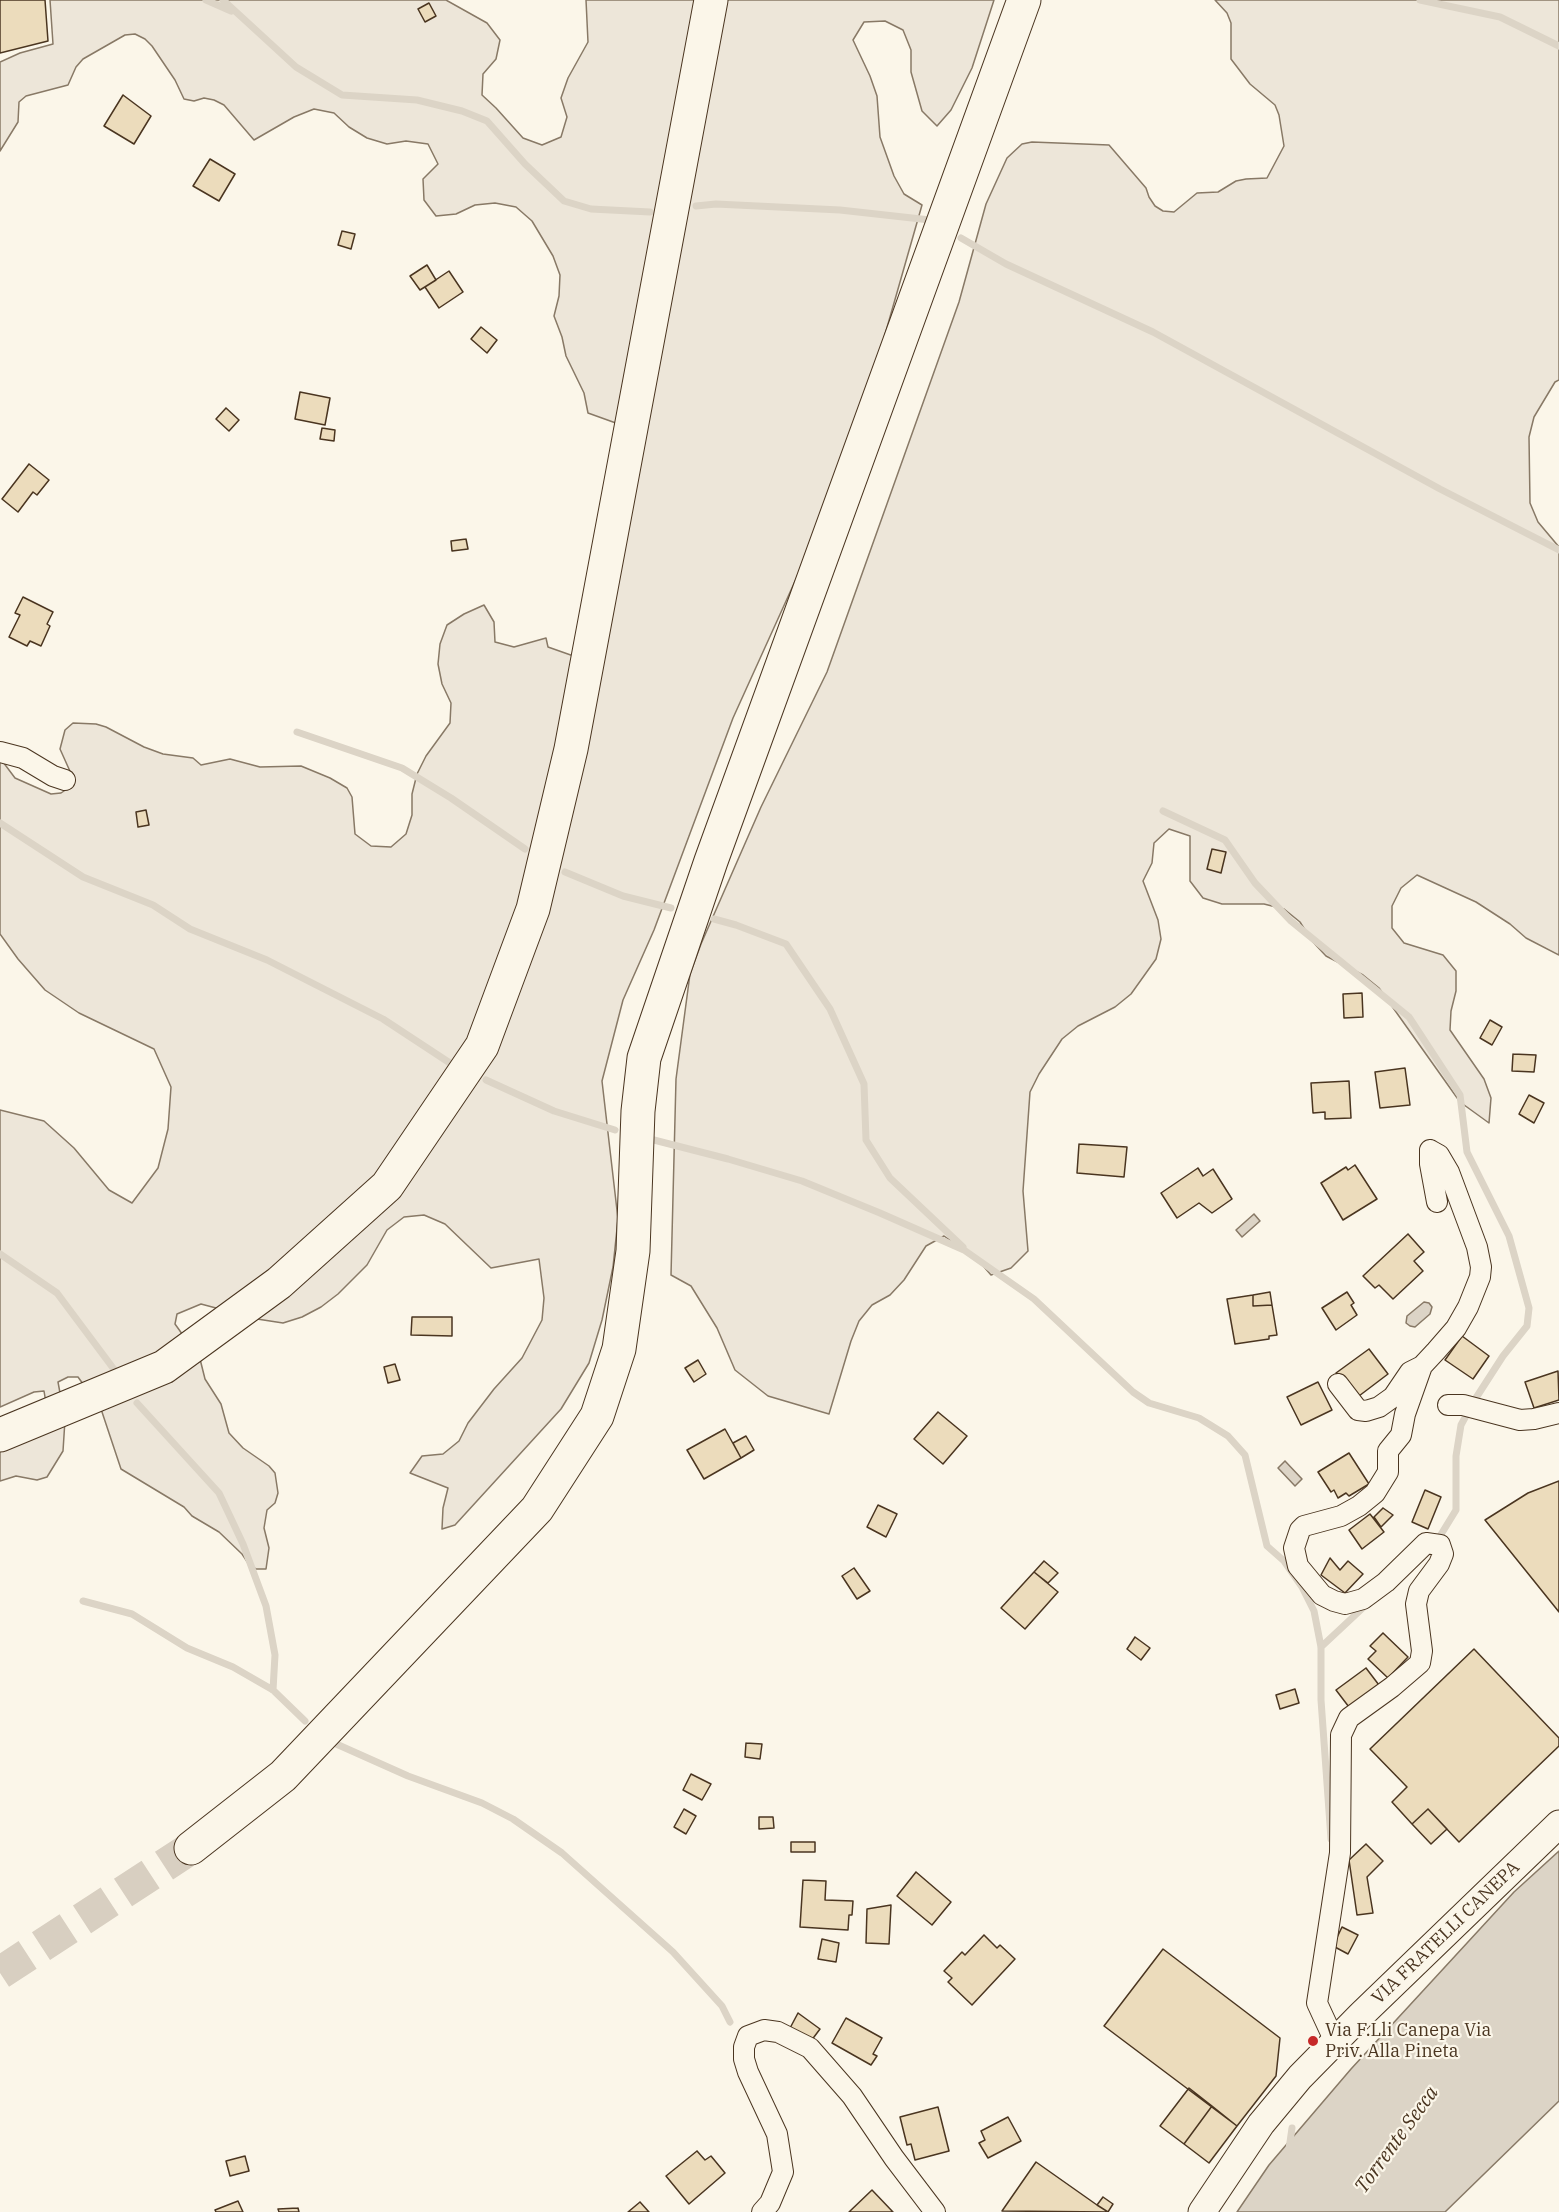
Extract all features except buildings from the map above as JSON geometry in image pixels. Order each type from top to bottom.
[{"type":"highway","points":[[0,1435],[164,1367],[279,1283],[387,1186],[482,1046],[533,909],[571,750],[711,0]]},
{"type":"highway","points":[[191,1848],[283,1776],[537,1509],[597,1416],[619,1348],[633,1251],[638,1111],[644,1058],[711,861],[1024,0]]},
{"type":"main road","name":"VIA FRATELLI CANEPA","points":[[1202,2212],[1261,2124],[1300,2077],[1559,1824]]},
{"type":"street","points":[[0,752],[22,758],[52,776],[64,780]]},
{"type":"street","points":[[1338,1384],[1358,1410],[1366,1412],[1379,1407],[1393,1396],[1404,1377],[1422,1366],[1460,1321],[1480,1277],[1481,1267],[1449,1172],[1439,1155],[1430,1150],[1430,1164],[1437,1202]]},
{"type":"street","points":[[1335,2042],[1317,2003],[1340,1853],[1341,1735],[1350,1718],[1420,1663],[1422,1651],[1416,1604],[1419,1591],[1439,1564],[1443,1554],[1440,1545],[1426,1543],[1386,1581],[1363,1599],[1345,1604],[1322,1595],[1298,1566],[1294,1548],[1300,1530],[1304,1526],[1341,1516],[1359,1506],[1375,1493],[1388,1472],[1388,1451],[1401,1435],[1405,1414],[1422,1366]]},
{"type":"street","points":[[1448,1405],[1463,1406],[1520,1420],[1559,1413]]},
{"type":"street","points":[[762,2212],[770,2203],[783,2172],[777,2134],[748,2072],[744,2058],[748,2036],[764,2030],[778,2032],[810,2048],[852,2096],[894,2158],[935,2212]]},
{"type":"shaded area","points":[[50,0],[446,0],[487,23],[500,40],[496,59],[483,74],[482,95],[523,138],[542,145],[561,137],[567,117],[561,98],[568,78],[588,42],[586,0],[994,0],[972,68],[951,110],[937,126],[922,111],[911,72],[911,50],[903,30],[885,21],[864,22],[853,40],[877,96],[880,137],[894,176],[904,194],[922,205],[876,366],[801,568],[733,718],[654,930],[623,1000],[602,1081],[618,1219],[613,1267],[602,1320],[589,1363],[561,1409],[455,1525],[442,1529],[443,1508],[448,1488],[410,1473],[422,1456],[443,1454],[459,1441],[468,1423],[522,1358],[542,1320],[544,1298],[539,1259],[491,1268],[445,1224],[424,1215],[404,1217],[387,1230],[367,1265],[338,1294],[321,1307],[302,1317],[283,1323],[257,1319],[201,1304],[177,1314],[175,1324],[200,1359],[205,1379],[221,1404],[229,1433],[243,1448],[269,1466],[275,1473],[278,1493],[275,1503],[267,1510],[264,1528],[269,1548],[266,1569],[256,1569],[219,1532],[192,1516],[184,1507],[121,1469],[101,1409],[78,1377],[68,1377],[58,1382],[65,1420],[63,1451],[47,1477],[37,1480],[16,1476],[0,1481],[0,1448],[50,1427],[44,1391],[34,1392],[0,1407],[0,1110],[44,1121],[74,1148],[109,1190],[132,1203],[158,1168],[168,1129],[171,1087],[154,1049],[79,1013],[45,990],[0,934],[0,758],[15,778],[51,794],[61,793],[70,787],[73,778],[60,749],[65,730],[73,723],[106,727],[144,747],[163,754],[193,758],[201,765],[230,759],[260,767],[301,766],[347,788],[352,797],[355,834],[371,846],[391,847],[406,834],[412,815],[412,794],[417,774],[426,756],[450,723],[451,703],[442,684],[438,664],[440,644],[447,625],[484,605],[494,622],[495,642],[514,647],[546,638],[548,647],[582,659],[638,431],[588,413],[584,393],[566,356],[554,316],[559,296],[560,275],[553,256],[532,221],[516,207],[495,203],[475,205],[456,214],[436,216],[424,200],[423,179],[438,164],[428,144],[406,141],[387,144],[367,138],[349,127],[334,113],[314,109],[294,117],[254,140],[224,105],[204,98],[194,101],[184,99],[175,80],[152,46],[135,34],[125,35],[83,59],[76,67],[68,85],[26,96],[19,102],[18,122],[0,151],[0,62],[20,53],[53,44]]},
{"type":"shaded area","points":[[1215,0],[1559,0],[1559,380],[1555,382],[1534,417],[1529,437],[1530,503],[1538,522],[1559,547],[1559,955],[1526,938],[1510,924],[1476,902],[1417,875],[1401,888],[1392,906],[1392,928],[1404,943],[1443,955],[1456,971],[1456,991],[1451,1011],[1450,1030],[1484,1079],[1491,1098],[1489,1123],[1460,1102],[1379,988],[1363,975],[1326,956],[1312,941],[1300,922],[1284,909],[1264,904],[1222,904],[1203,898],[1190,881],[1190,836],[1169,829],[1154,843],[1152,863],[1143,881],[1158,920],[1161,939],[1156,959],[1131,994],[1115,1007],[1078,1026],[1062,1039],[1030,1092],[1023,1191],[1028,1251],[1011,1268],[991,1275],[978,1260],[944,1236],[926,1246],[904,1280],[890,1295],[872,1305],[859,1321],[829,1414],[768,1396],[735,1370],[717,1328],[691,1286],[671,1275],[676,1079],[690,974],[761,807],[827,672],[959,302],[986,204],[1007,158],[1022,144],[1032,142],[1109,145],[1146,188],[1155,206],[1163,211],[1174,212],[1197,193],[1218,192],[1236,181],[1267,178],[1284,146],[1279,115],[1275,105],[1250,84],[1231,59],[1231,23],[1227,13]]},
{"type":"water","points":[[1254,1214],[1260,1221],[1242,1237],[1236,1230]]},
{"type":"water","points":[[1424,1302],[1429,1303],[1432,1307],[1430,1314],[1415,1327],[1410,1326],[1406,1323],[1407,1316]]},
{"type":"water","points":[[1285,1461],[1302,1479],[1295,1486],[1278,1468]]},
{"type":"water","name":"Torrente Secca","points":[[1559,1851],[1559,2101],[1445,2212],[1237,2212],[1269,2165],[1351,2069],[1514,1892]]},
{"type":"waterway","points":[[206,0],[231,11]]},
{"type":"waterway","points":[[223,0],[296,67],[342,95],[417,100],[462,111],[487,121],[525,164],[564,201],[591,209],[650,212]]},
{"type":"waterway","points":[[1420,0],[1500,17],[1559,46]]},
{"type":"waterway","points":[[696,206],[716,204],[840,210],[930,220]]},
{"type":"waterway","points":[[961,238],[1006,264],[1153,332],[1440,489],[1559,550]]},
{"type":"waterway","points":[[297,732],[402,768],[451,798],[525,849]]},
{"type":"waterway","points":[[1163,811],[1225,840],[1255,883],[1291,921],[1409,1017],[1460,1095],[1467,1152],[1509,1236],[1529,1308],[1527,1326],[1503,1356],[1461,1425],[1456,1456],[1456,1510],[1437,1541]]},
{"type":"waterway","points":[[0,823],[83,877],[153,905],[190,929],[267,960],[383,1019],[456,1067]]},
{"type":"waterway","points":[[565,872],[623,896],[671,908]]},
{"type":"waterway","points":[[714,919],[786,944],[830,1009],[864,1084],[866,1140],[890,1178],[963,1247]]},
{"type":"waterway","points":[[486,1080],[554,1111],[615,1130]]},
{"type":"waterway","points":[[650,1139],[802,1181],[964,1250],[1034,1299],[1133,1392],[1149,1403],[1199,1418],[1228,1436],[1245,1455],[1267,1546],[1284,1561],[1302,1587],[1314,1611],[1321,1647],[1321,1700],[1331,1839]]},
{"type":"waterway","points":[[0,1254],[57,1293],[116,1372]]},
{"type":"waterway","points":[[137,1403],[219,1493],[243,1544],[266,1606],[275,1655],[273,1690]]},
{"type":"waterway","points":[[83,1601],[132,1614],[187,1648],[233,1667],[273,1690],[305,1721]]},
{"type":"waterway","points":[[1321,1647],[1367,1604]]},
{"type":"waterway","points":[[334,1743],[408,1776],[482,1803],[513,1819],[562,1853],[673,1952],[722,2006],[730,2022]]},
{"type":"waterway","points":[[1289,2149],[1292,2128]]},
{"type":"tunnel","points":[[0,1973],[191,1848]]},
{"type":"place","name":"Via F.Lli Canepa Via Priv. Alla Pineta","points":[[1313,2041]]}]
